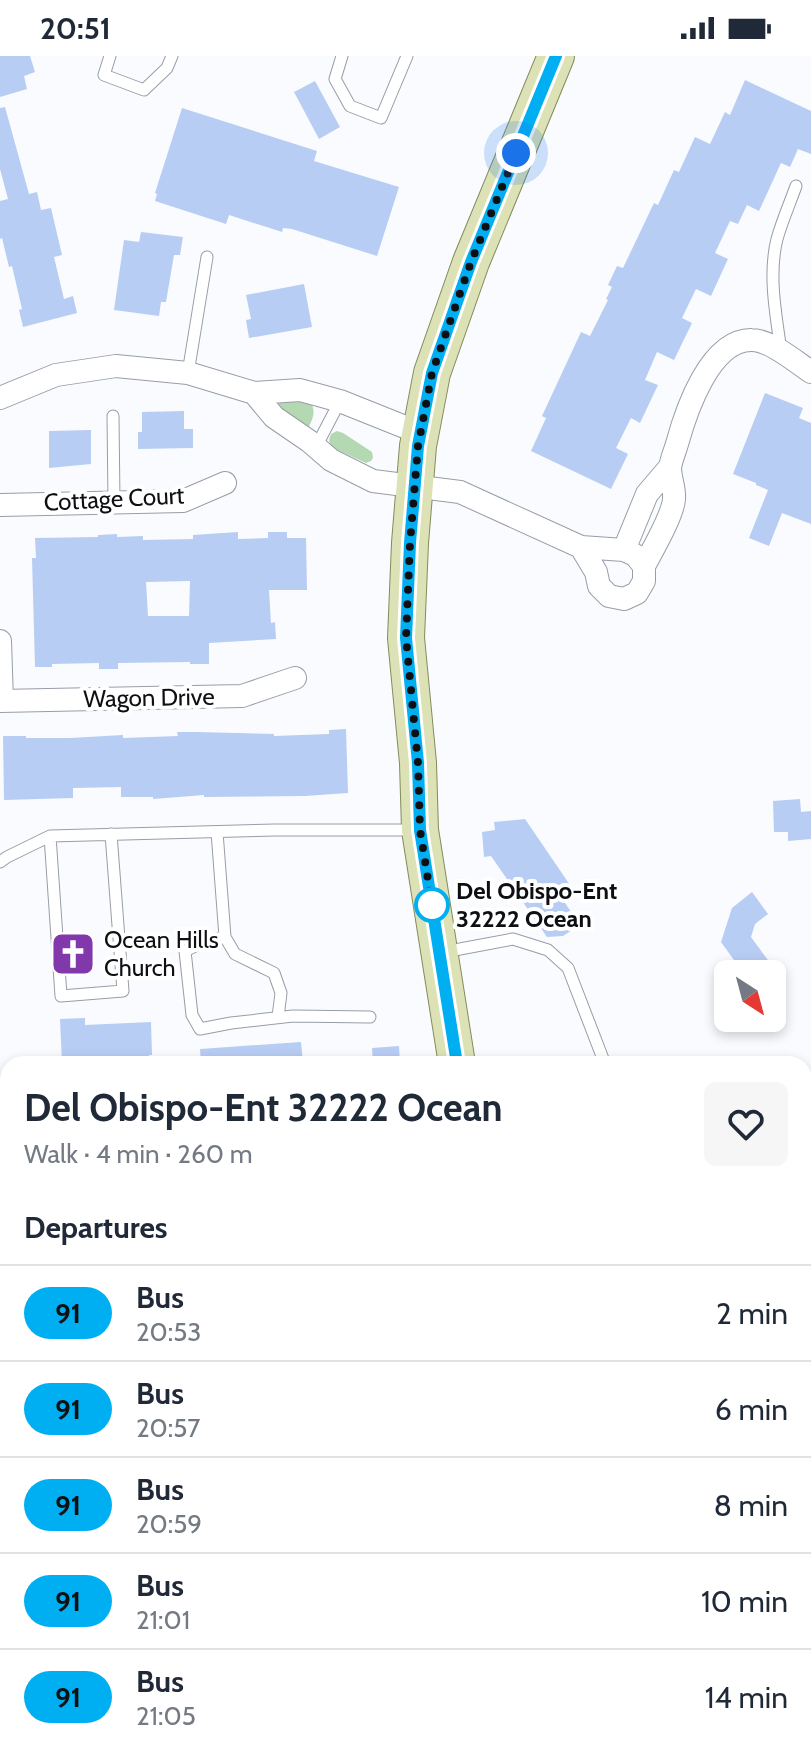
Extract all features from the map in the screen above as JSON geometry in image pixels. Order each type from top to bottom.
[{"type":"main road","points":[[456,1056],[420,830],[418,763],[406,638],[410,543],[420,433],[432,373],[471,262],[556,56]]},
{"type":"street","points":[[581,547],[596,572],[599,586],[609,596],[624,599],[637,593],[644,581],[644,566],[674,500],[670,467],[684,418],[708,370],[721,352],[736,342],[754,340],[781,351],[811,372]]},
{"type":"street","points":[[0,398],[56,375],[116,366],[188,373],[254,393],[300,390],[340,401],[420,433]]},
{"type":"street","points":[[254,393],[274,417],[331,460],[373,481],[460,492],[581,547],[624,550],[635,555],[644,566]]},
{"type":"street","points":[[624,550],[647,494],[670,467]]},
{"type":"street","name":"Cottage Court","points":[[0,505],[183,501],[225,483]]},
{"type":"street","points":[[0,641],[1,701]]},
{"type":"street","name":"Wagon Drive","points":[[1,701],[242,696],[295,678]]},
{"type":"lane","points":[[110,56],[104,75],[144,90],[167,68],[172,56]]},
{"type":"lane","points":[[342,56],[335,79],[350,106],[381,118],[407,56]]},
{"type":"lane","points":[[781,351],[774,294],[775,249],[796,186]]},
{"type":"lane","points":[[188,373],[207,257]]},
{"type":"lane","points":[[316,447],[340,401]]},
{"type":"lane","points":[[113,416],[114,502]]},
{"type":"lane","points":[[2,858],[50,836],[420,830]]},
{"type":"lane","points":[[217,832],[225,937],[235,954],[274,973],[281,993],[278,1017]]},
{"type":"lane","points":[[50,836],[61,996],[123,991],[111,834]]},
{"type":"lane","points":[[225,937],[205,941],[185,951],[192,1015],[200,1029],[278,1017],[370,1017]]},
{"type":"lane","points":[[439,953],[513,939],[548,950],[568,968],[602,1056]]},
{"type":"green space","points":[[283,398],[311,403],[313,416],[308,428],[277,407]]},
{"type":"green space","points":[[337,431],[372,452],[371,461],[366,463],[331,447],[331,434]]},
{"type":"building","points":[[0,56],[30,56],[35,72],[24,76],[27,89],[0,97]]},
{"type":"building","points":[[745,80],[811,111],[811,154],[798,149],[790,167],[781,163],[759,211],[747,205],[738,224],[730,221],[715,253],[728,259],[711,296],[696,289],[682,318],[692,323],[674,360],[657,352],[645,380],[658,385],[640,423],[631,418],[616,448],[628,454],[611,489],[531,451],[546,418],[542,416],[581,332],[590,336],[608,300],[612,287],[608,285],[617,266],[623,268],[654,203],[658,205],[674,170],[679,172],[695,137],[710,144],[725,112],[730,115]]},
{"type":"building","points":[[315,81],[340,127],[319,139],[294,92]]},
{"type":"building","points":[[5,107],[29,194],[37,192],[41,210],[51,208],[62,255],[54,257],[64,299],[73,296],[77,313],[23,327],[12,266],[9,267],[0,239],[0,201],[8,199],[0,169],[0,108]]},
{"type":"building","points":[[182,108],[317,151],[314,161],[399,187],[377,256],[292,229],[283,228],[282,232],[229,215],[226,224],[155,201]]},
{"type":"building","points":[[141,232],[183,237],[180,255],[174,255],[166,302],[161,302],[159,316],[114,310],[124,240],[139,242]]},
{"type":"building","points":[[304,284],[312,327],[249,338],[246,320],[251,319],[246,295]]},
{"type":"building","points":[[765,393],[803,408],[799,418],[811,423],[811,524],[782,513],[769,546],[749,538],[768,490],[733,474]]},
{"type":"building","points":[[184,411],[184,429],[193,429],[193,448],[138,449],[142,412]]},
{"type":"building","points":[[91,430],[91,464],[49,468],[49,431]]},
{"type":"building","points":[[238,532],[238,539],[268,538],[268,532],[287,532],[287,538],[306,538],[307,590],[269,590],[271,623],[275,622],[276,639],[209,643],[209,664],[118,663],[118,669],[99,669],[99,663],[35,667],[32,558],[36,558],[35,538],[117,534],[117,537],[143,536],[143,540],[193,539],[193,535]],"holes":[[[190,581],[189,616],[148,616],[146,582]]]},
{"type":"building","points":[[346,729],[348,793],[305,796],[204,795],[153,799],[121,797],[121,787],[73,788],[73,798],[4,800],[3,736],[70,738],[123,735],[123,738],[178,736],[177,732],[195,732],[274,736],[329,734],[329,730]]},
{"type":"building","points":[[800,799],[801,812],[811,811],[811,839],[788,841],[788,832],[774,832],[773,801]]},
{"type":"building","points":[[525,819],[570,885],[566,888],[569,892],[561,897],[580,925],[563,936],[547,937],[491,856],[484,857],[482,832],[495,830],[494,822]]},
{"type":"building","points":[[752,892],[768,914],[755,924],[751,937],[768,960],[734,960],[721,942],[732,908]]},
{"type":"building","points":[[85,1018],[85,1025],[151,1022],[152,1055],[62,1056],[60,1019]]},
{"type":"building","points":[[301,1042],[302,1056],[200,1056],[200,1049]]},
{"type":"building","points":[[399,1046],[400,1056],[372,1056],[372,1048]]},
{"type":"bus line","name":"91","points":[[456,1056],[420,830],[418,763],[406,638],[418,446],[432,373],[471,262],[556,56]]},
{"type":"place","name":"Del Obispo-Ent 32222 Ocean","points":[[432,905]]},
{"type":"place","name":"Ocean Hills Church","points":[[73,954]]},
{"type":"route","points":[[432,905],[420,830],[418,763],[406,638],[418,446],[432,373],[471,262],[516,153]]}]
